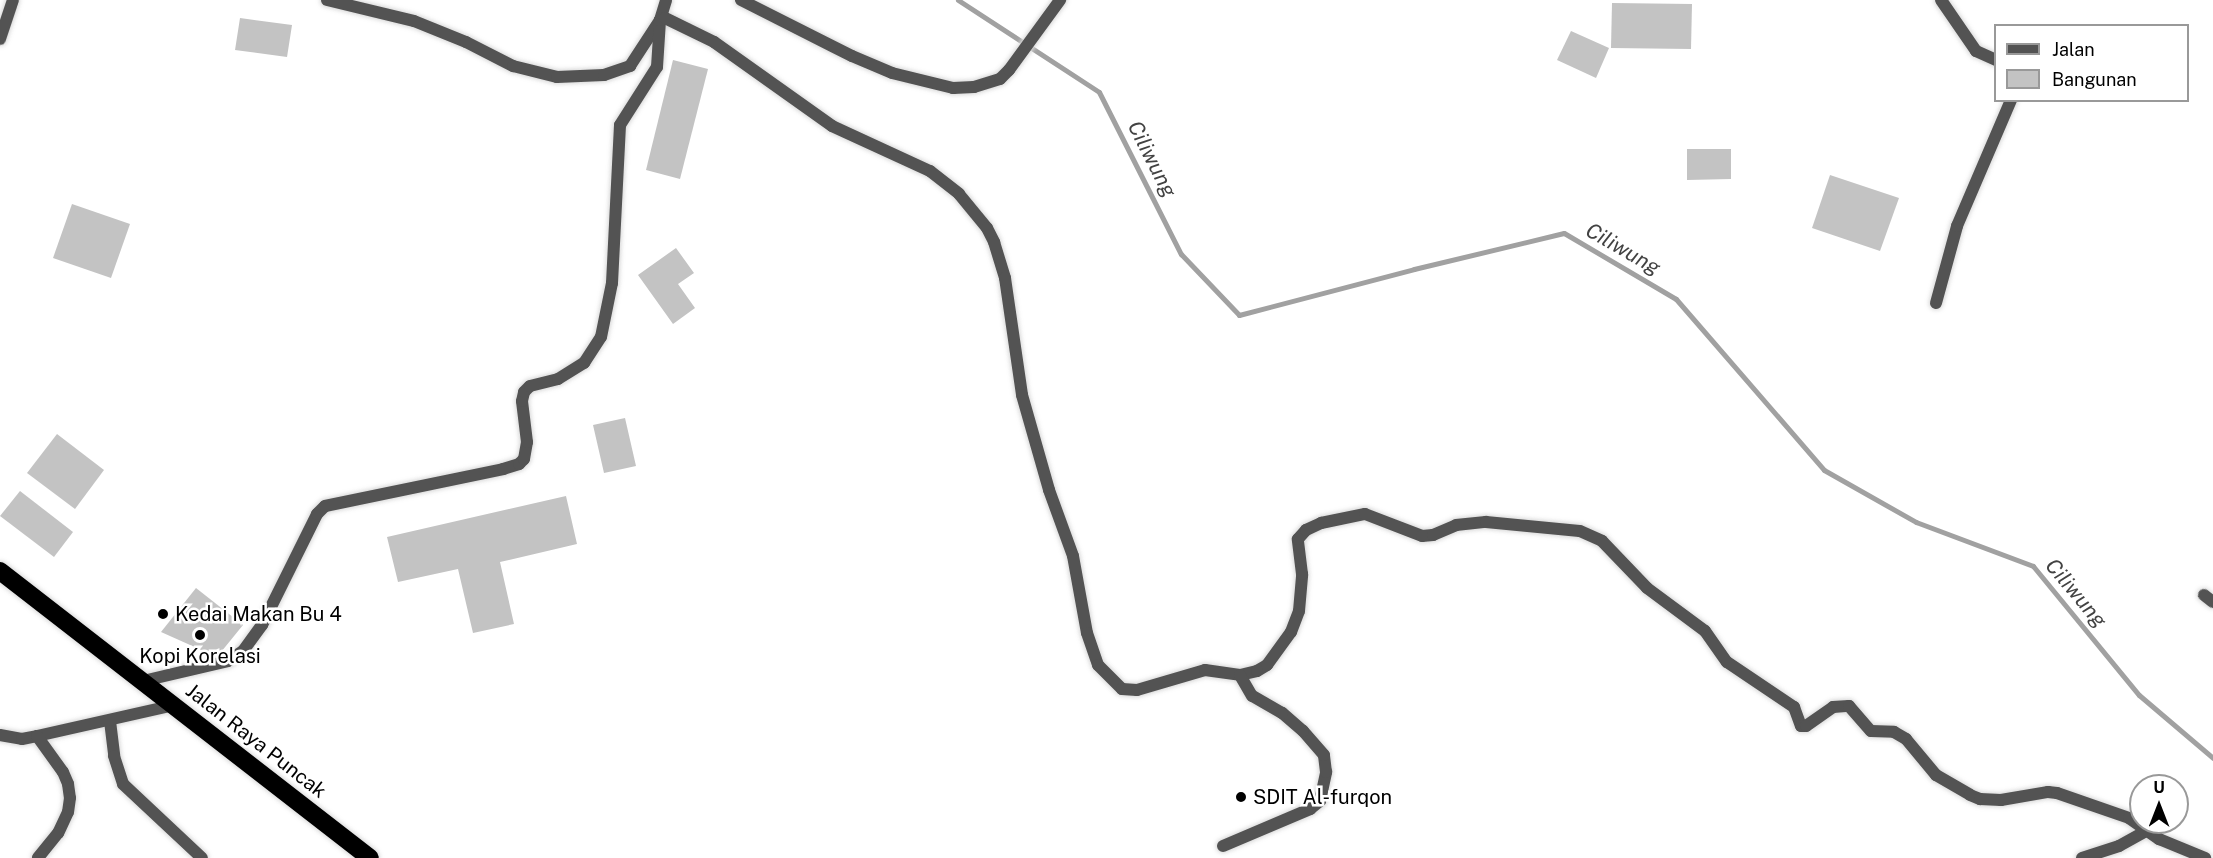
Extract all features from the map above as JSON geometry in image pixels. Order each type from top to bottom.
[{"type":"highway","name":"Jalan Raya Puncak","points":[[0,571],[370,858]]},
{"type":"street","points":[[0,39],[13,0]]},
{"type":"street","points":[[327,0],[414,21],[466,42],[513,66],[557,78],[604,75],[630,66],[660,20],[665,18],[714,42],[832,126],[930,171],[958,194],[979,216],[994,242],[1005,278],[1022,395],[1049,490],[1073,556],[1084,621],[1098,665],[1116,685],[1132,690],[1205,670],[1240,675],[1257,671],[1267,665],[1291,632],[1301,602],[1302,574],[1298,539],[1306,530],[1321,524],[1365,514],[1422,536],[1463,524],[1486,522],[1580,531],[1602,541],[1654,594],[1705,632],[1727,662],[1794,707],[1803,726],[1833,707],[1849,706],[1871,731],[1894,732],[1906,739],[1936,775],[1970,795],[1980,799],[2001,800],[2052,792],[2129,818]]},
{"type":"street","points":[[143,681],[228,661],[243,651],[262,625],[315,519],[326,506],[502,469],[519,464],[524,459],[527,442],[522,401],[524,392],[530,386],[558,379],[584,363],[601,337],[612,283],[620,125],[657,67],[660,20],[666,0]]},
{"type":"street","points":[[741,0],[852,56],[892,73],[945,87],[964,88],[992,83],[1009,70],[1060,0]]},
{"type":"street","points":[[1941,0],[1976,51],[1994,60]]},
{"type":"street","points":[[1936,303],[1957,226],[2010,102]]},
{"type":"street","points":[[1223,846],[1310,809],[1320,801],[1326,772],[1324,755],[1303,731],[1282,713],[1252,696],[1240,675]]},
{"type":"street","points":[[0,735],[22,739],[174,705]]},
{"type":"street","points":[[110,721],[114,756],[123,784],[202,858]]},
{"type":"street","points":[[37,736],[63,772],[70,798],[68,812],[58,833],[38,858]]},
{"type":"street","points":[[2082,858],[2119,846],[2141,834]]},
{"type":"street","points":[[2153,834],[2159,839],[2205,858]]},
{"type":"building","points":[[1612,3],[1692,4],[1691,49],[1611,48]]},
{"type":"building","points":[[240,18],[292,25],[287,57],[235,50]]},
{"type":"building","points":[[1571,31],[1609,48],[1596,78],[1557,60]]},
{"type":"building","points":[[673,60],[708,69],[680,179],[646,170]]},
{"type":"building","points":[[1687,149],[1731,149],[1731,179],[1687,180]]},
{"type":"building","points":[[1830,175],[1899,198],[1880,251],[1812,228]]},
{"type":"building","points":[[72,204],[130,224],[111,278],[53,258]]},
{"type":"building","points":[[676,248],[694,273],[678,284],[695,308],[673,324],[638,275]]},
{"type":"building","points":[[625,418],[636,466],[604,473],[593,425]]},
{"type":"building","points":[[57,434],[104,470],[75,509],[27,473]]},
{"type":"building","points":[[20,491],[73,532],[54,557],[0,516]]},
{"type":"building","points":[[566,496],[577,544],[500,562],[514,624],[473,633],[458,569],[398,582],[387,537]]},
{"type":"building","points":[[196,588],[243,625],[217,657],[161,632]]},
{"type":"waterway","name":"Ciliwung","points":[[958,0],[1099,92],[1181,254],[1239,315],[1564,233],[1676,299],[1824,470],[1916,522],[2033,566],[2139,695],[2213,758]]},
{"type":"place","name":"Kedai Makan Bu 4","points":[[163,614]]},
{"type":"place","name":"Kopi Korelasi","points":[[200,635]]},
{"type":"place","name":"SDIT Al-furqon","points":[[1241,797]]}]
